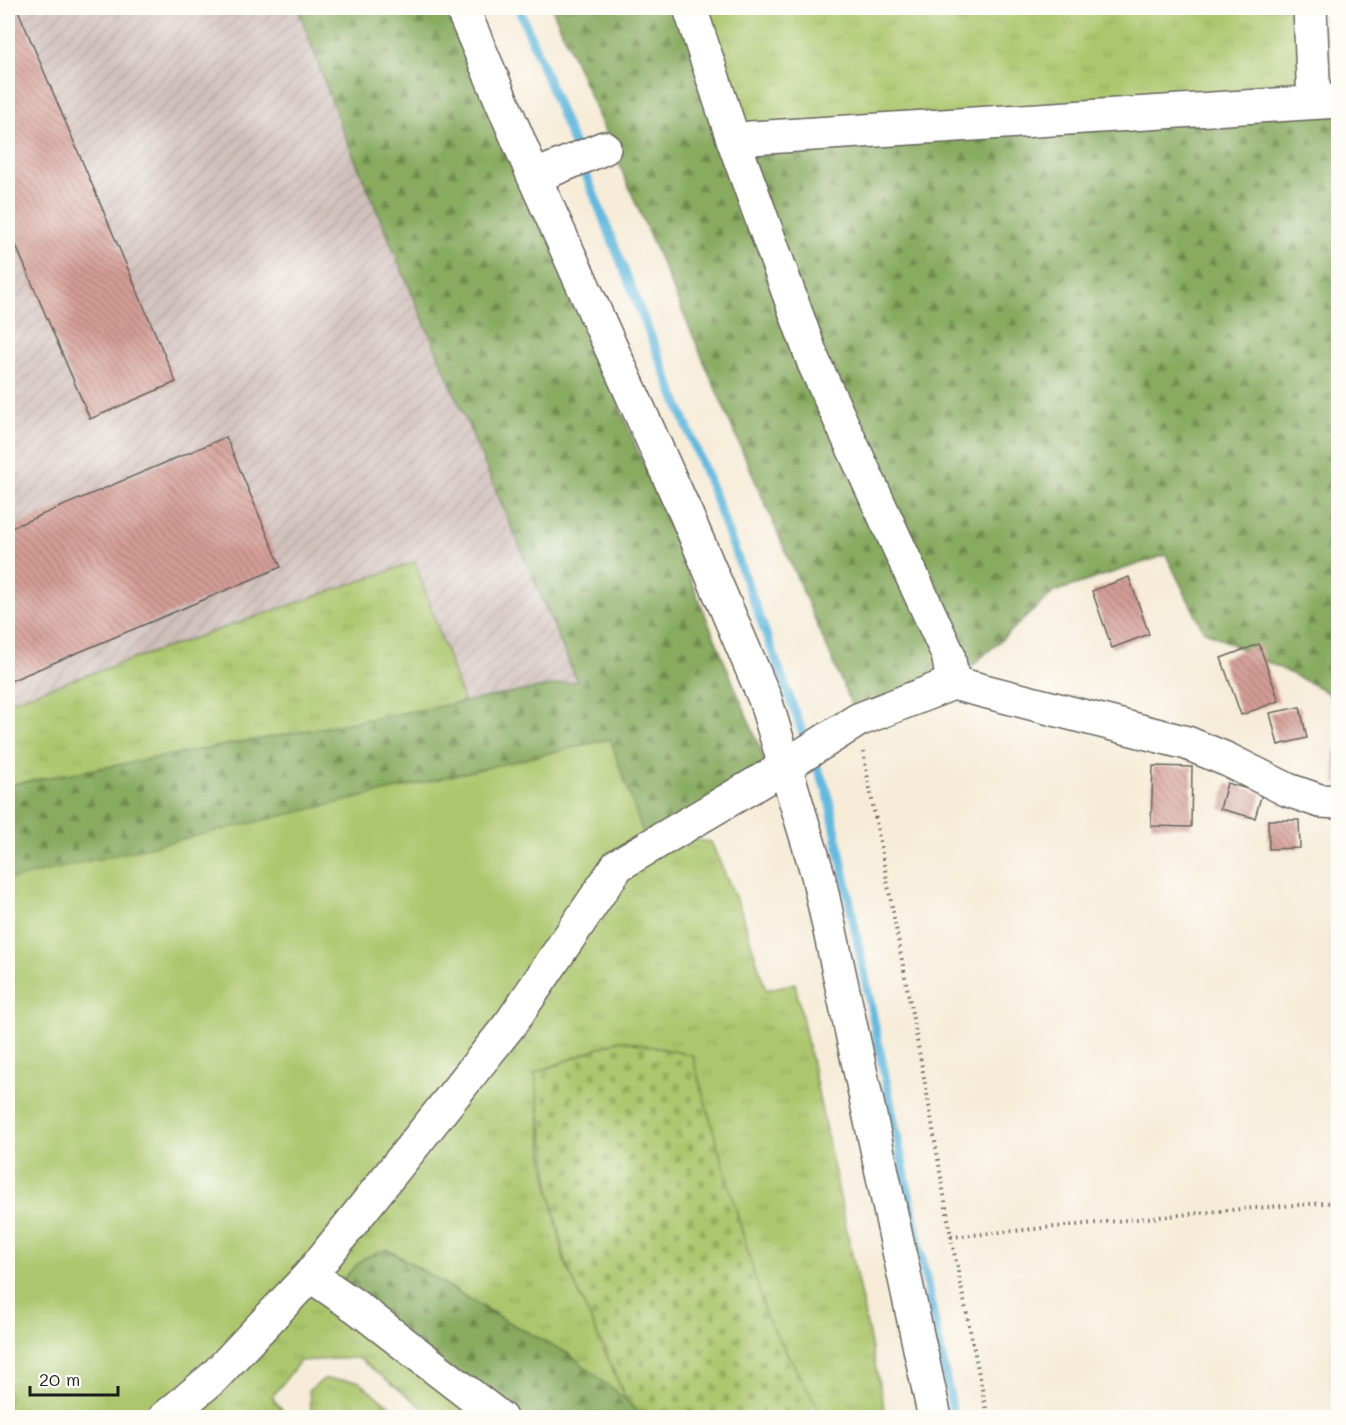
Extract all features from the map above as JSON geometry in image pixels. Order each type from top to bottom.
[{"type":"street","points":[[462,8],[534,177],[686,514],[765,699],[818,875],[935,1418]]},
{"type":"street","points":[[690,8],[734,142],[814,363],[948,654],[953,683]]},
{"type":"street","points":[[734,142],[750,138],[1326,102],[1310,8]]},
{"type":"street","points":[[534,177],[604,148]]},
{"type":"street","points":[[165,1418],[214,1377],[310,1275],[511,1023],[618,865],[784,767],[858,720],[953,683],[1187,743],[1228,760],[1288,790],[1320,801],[1338,802]]},
{"type":"street","points":[[310,1275],[358,1308],[500,1418]]},
{"type":"path","points":[[858,720],[951,1237],[988,1418]]},
{"type":"path","points":[[951,1237],[1338,1202]]},
{"type":"shaded area","points":[[8,8],[315,8],[617,745],[8,874]]},
{"type":"green space","points":[[298,8],[456,8],[771,775],[648,847],[8,880],[8,785],[577,681],[340,124]]},
{"type":"green space","points":[[552,8],[700,8],[750,138],[1338,103],[1338,701],[1320,688],[1203,630],[1166,555],[1054,592],[953,683],[858,720]]},
{"type":"green space","points":[[687,8],[1310,8],[1314,102],[750,138]]},
{"type":"green space","points":[[415,562],[468,715],[8,790],[8,702]]},
{"type":"green space","points":[[610,739],[648,847],[310,1275],[165,1417],[8,1417],[8,880]]},
{"type":"green space","points":[[689,839],[711,842],[740,908],[766,990],[795,983],[887,1417],[823,1417],[768,1326],[620,1040],[535,1073],[544,1163],[565,1262],[627,1401],[518,1328],[387,1249],[497,1417],[435,1417],[358,1358],[300,1361],[272,1397],[288,1417],[163,1418],[618,865]]},
{"type":"green space","points":[[620,1040],[692,1055],[766,1316],[823,1417],[643,1417],[627,1401],[565,1262],[550,1192],[535,1073]]},
{"type":"green space","points":[[387,1249],[500,1318],[569,1354],[627,1401],[643,1417],[506,1417],[332,1290],[364,1258]]},
{"type":"green space","points":[[324,1379],[358,1381],[404,1417],[319,1417],[311,1412],[309,1390]]},
{"type":"building","points":[[8,8],[17,8],[176,382],[90,419],[8,227]]},
{"type":"building","points":[[226,437],[281,567],[8,682],[8,529]]},
{"type":"building","points":[[1129,577],[1149,634],[1112,648],[1092,591]]},
{"type":"building","points":[[1259,644],[1279,701],[1241,715],[1221,658]]},
{"type":"building","points":[[1300,707],[1307,738],[1278,745],[1270,713]]},
{"type":"building","points":[[1334,751],[1338,751],[1338,784],[1335,784]]},
{"type":"building","points":[[1153,766],[1192,767],[1191,827],[1151,826]]},
{"type":"building","points":[[1227,783],[1262,793],[1255,818],[1220,809]]},
{"type":"building","points":[[1268,820],[1299,820],[1300,848],[1269,849]]},
{"type":"waterway","points":[[519,8],[710,484],[828,794],[954,1418]]}]
